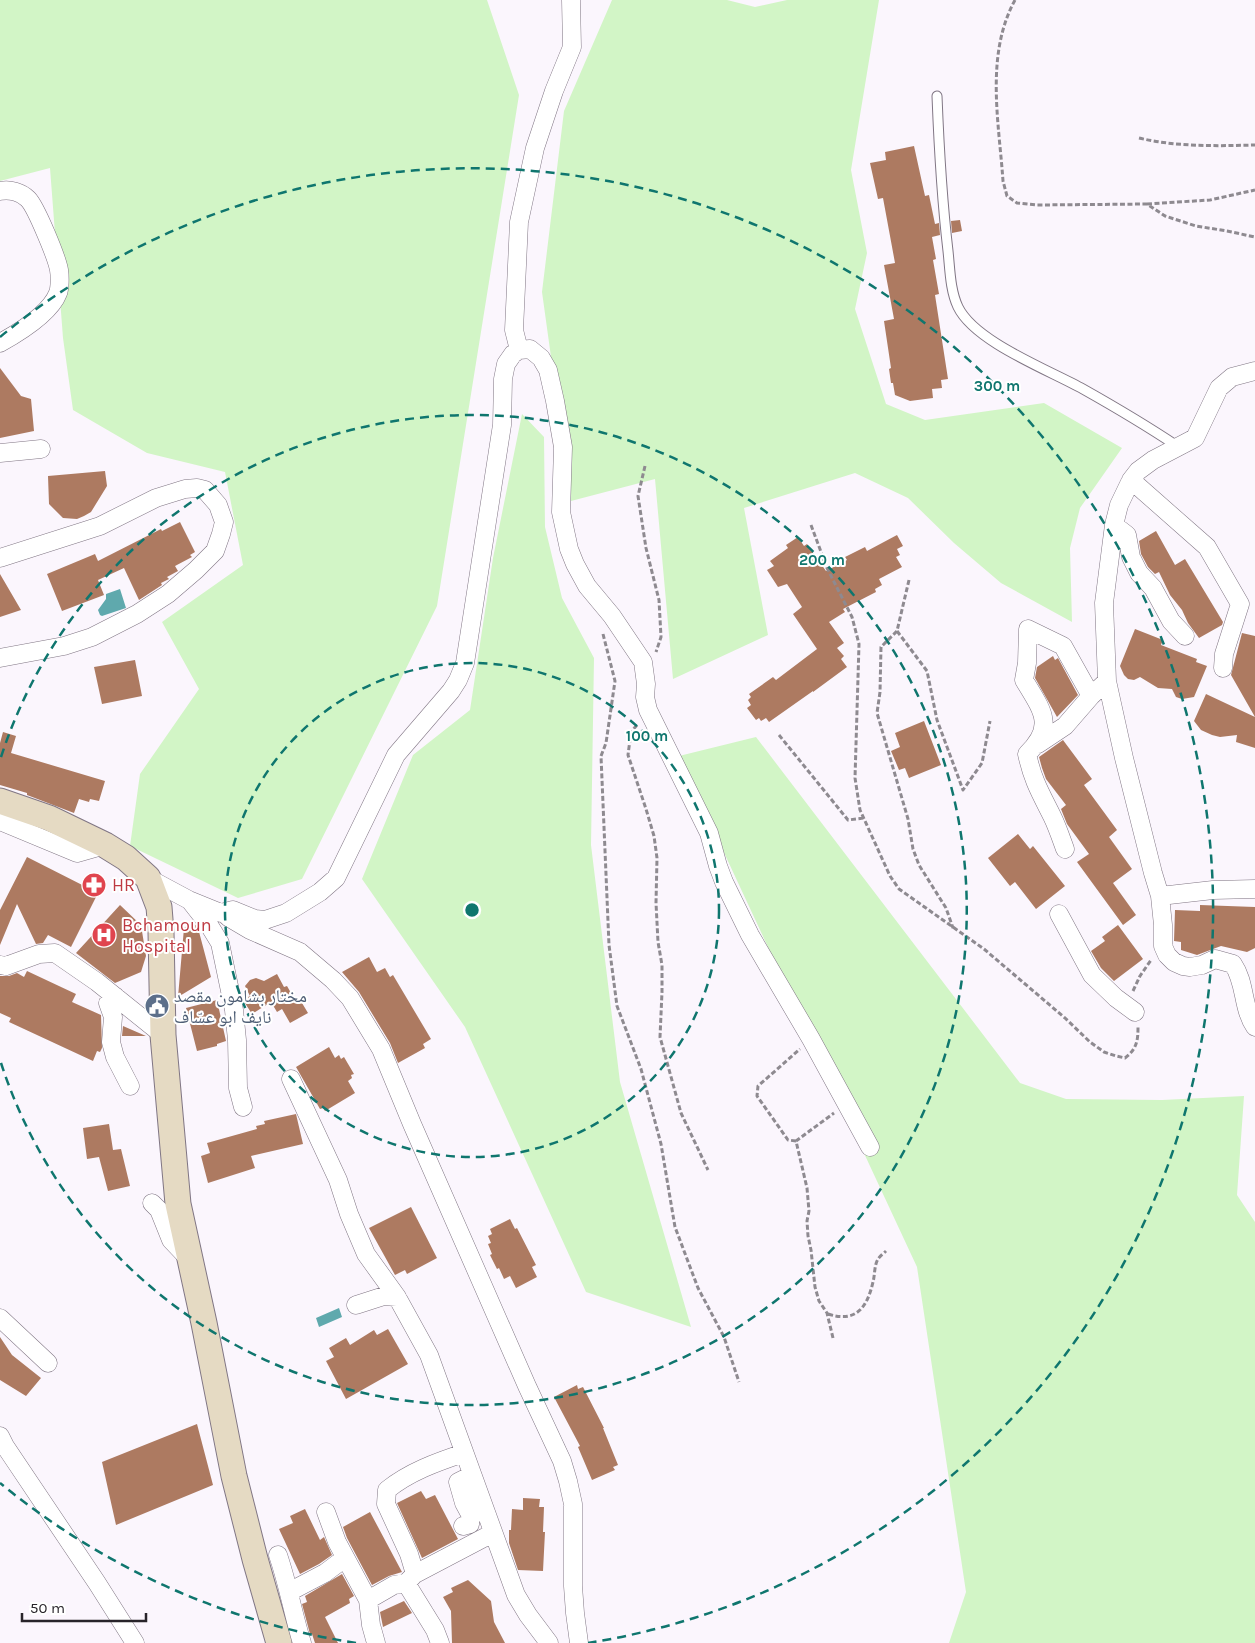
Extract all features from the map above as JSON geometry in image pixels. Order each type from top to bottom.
[{"type":"main road","points":[[0,801],[49,818],[105,845],[126,858],[148,878],[159,907],[163,1035],[178,1204],[234,1476],[279,1643]]},
{"type":"street","points":[[519,350],[514,330],[519,222],[535,148],[554,91],[572,48],[571,0]]},
{"type":"street","points":[[0,190],[17,192],[30,200],[42,222],[59,270],[58,293],[46,310],[24,330],[0,343]]},
{"type":"street","points":[[221,913],[232,910],[256,919],[265,920],[277,917],[320,892],[336,878],[396,755],[437,708],[458,680],[465,663],[470,635],[502,426],[503,379],[506,364],[512,354],[519,350],[530,349],[541,358],[548,370],[563,447],[561,512],[574,564],[587,586],[612,616],[643,662],[646,684],[645,697],[648,710],[709,833],[721,874],[750,935],[811,1039],[870,1147]]},
{"type":"street","points":[[1255,371],[1232,377],[1219,388],[1195,438],[1153,460],[1138,471],[1131,480],[1119,505],[1114,525],[1104,603],[1107,681],[1124,758],[1160,896],[1163,946],[1167,955],[1174,962],[1183,966],[1196,966],[1215,959],[1233,964],[1239,973],[1246,1010],[1255,1028]]},
{"type":"street","points":[[0,453],[41,449]]},
{"type":"street","points":[[1131,480],[1207,547],[1240,604],[1224,654],[1223,668]]},
{"type":"street","points":[[0,558],[100,526],[156,498],[186,489],[197,488],[205,490],[218,505],[224,522],[215,551],[168,594],[137,614],[92,637],[64,646],[0,658]]},
{"type":"street","points":[[1114,525],[1127,535],[1131,557],[1139,572],[1153,588],[1171,620],[1185,636]]},
{"type":"street","points":[[1038,744],[1045,730],[1040,706],[1024,680],[1028,663],[1028,629],[1064,646],[1091,696]]},
{"type":"street","points":[[1065,849],[1053,817],[1032,776],[1028,754],[1038,744],[1065,726],[1107,681]]},
{"type":"street","points":[[0,821],[77,853],[105,845]]},
{"type":"street","points":[[148,878],[189,900],[221,913],[250,930],[300,952],[333,980],[350,998],[382,1049],[412,1124],[562,1461],[573,1504],[573,1586],[579,1643]]},
{"type":"street","points":[[1160,896],[1213,890],[1255,889]]},
{"type":"street","points":[[189,900],[209,924],[220,943],[234,1010],[238,1040],[238,1088],[243,1107]]},
{"type":"street","points":[[1059,914],[1092,975],[1116,998],[1135,1012]]},
{"type":"street","points":[[0,964],[6,966],[39,954],[56,953],[115,996],[163,1035]]},
{"type":"street","points":[[115,996],[108,1003],[113,1016],[111,1042],[115,1057],[130,1086]]},
{"type":"street","points":[[291,1079],[338,1180],[349,1214],[366,1254],[397,1297],[429,1355],[448,1403],[472,1475],[484,1502],[493,1533],[516,1595],[549,1643]]},
{"type":"street","points":[[152,1203],[159,1210],[170,1240],[189,1259]]},
{"type":"street","points":[[356,1305],[384,1296],[397,1297]]},
{"type":"street","points":[[0,1318],[48,1363]]},
{"type":"street","points":[[0,1436],[41,1502],[97,1583],[135,1643]]},
{"type":"street","points":[[440,1643],[410,1578],[409,1554],[386,1504],[387,1490],[401,1478],[464,1453]]},
{"type":"street","points":[[463,1526],[470,1524],[471,1516],[464,1503],[458,1482],[472,1475]]},
{"type":"street","points":[[326,1512],[337,1542],[368,1600],[371,1625],[376,1643]]},
{"type":"street","points":[[368,1600],[493,1533]]},
{"type":"street","points":[[278,1554],[289,1592],[292,1612],[302,1643]]},
{"type":"street","points":[[289,1592],[325,1573],[341,1561]]},
{"type":"lane","points":[[937,96],[944,217],[953,290],[958,307],[967,321],[980,332],[1010,351],[1083,389],[1177,446]]},
{"type":"path","points":[[1015,0],[1007,15],[1001,37],[996,90],[1003,181],[1007,196],[1017,203],[1037,205],[1146,204],[1210,200],[1255,190]]},
{"type":"path","points":[[1139,138],[1170,143],[1216,146],[1255,145]]},
{"type":"path","points":[[1146,204],[1165,216],[1196,226],[1227,230],[1255,237]]},
{"type":"path","points":[[643,662],[654,658],[661,637],[659,600],[646,548],[638,496],[645,466]]},
{"type":"path","points":[[811,525],[827,568],[852,617],[859,644],[855,778],[860,810],[890,876],[899,889],[984,950],[1065,1018],[1090,1042],[1104,1052],[1125,1058],[1131,1054],[1137,1044],[1138,1028],[1132,1001],[1134,990],[1140,976],[1163,946]]},
{"type":"path","points":[[909,580],[897,631],[881,647],[880,692],[877,713],[908,819],[913,849],[919,865],[946,908],[953,929]]},
{"type":"path","points":[[612,616],[603,635],[615,681],[606,743],[601,756],[609,945],[617,1006],[641,1069],[661,1144],[675,1227],[698,1288],[724,1338],[740,1382]]},
{"type":"path","points":[[897,631],[927,671],[937,720],[963,790],[982,763],[990,720]]},
{"type":"path","points":[[648,710],[631,732],[628,755],[654,836],[657,858],[656,903],[658,942],[662,965],[660,1037],[681,1113],[708,1170]]},
{"type":"path","points":[[779,735],[848,820],[864,818]]},
{"type":"path","points":[[811,1039],[758,1086],[757,1096],[788,1140],[796,1141],[846,1104]]},
{"type":"path","points":[[796,1141],[807,1188],[810,1211],[807,1221],[815,1287],[818,1300],[827,1314],[833,1338]]},
{"type":"path","points":[[827,1314],[845,1317],[863,1310],[873,1282],[878,1260],[886,1251]]},
{"type":"green space","points":[[0,0],[487,0],[519,95],[437,606],[302,879],[238,898],[130,846],[140,774],[199,689],[162,622],[243,565],[225,472],[147,453],[73,410],[63,338],[50,168],[0,181]]},
{"type":"green space","points":[[612,0],[727,0],[755,7],[787,0],[879,0],[851,170],[867,253],[855,309],[886,404],[925,420],[1044,403],[1122,448],[1080,508],[1070,548],[1072,622],[1001,583],[954,543],[908,498],[855,473],[744,508],[768,635],[673,679],[655,479],[571,501],[542,292],[564,111]]},
{"type":"green space","points":[[522,414],[544,437],[545,527],[562,598],[594,658],[591,845],[620,1082],[691,1327],[586,1292],[465,1027],[362,879],[413,755],[470,710],[493,558]]},
{"type":"green space","points":[[756,737],[1020,1083],[1066,1099],[1162,1100],[1244,1096],[1237,1195],[1255,1222],[1255,1643],[949,1643],[966,1592],[917,1267],[679,756]]},
{"type":"water","points":[[120,589],[126,608],[100,615],[98,610],[106,599],[106,594]]},
{"type":"water","points":[[339,1308],[342,1317],[319,1327],[316,1318]]},
{"type":"building","points":[[914,146],[925,196],[929,195],[935,224],[939,223],[940,235],[932,237],[936,259],[933,260],[939,294],[935,295],[948,379],[941,380],[942,388],[932,389],[933,398],[910,401],[895,395],[893,383],[891,383],[889,369],[891,368],[884,321],[894,319],[884,265],[895,263],[883,198],[878,199],[870,163],[886,160],[885,152]]},
{"type":"building","points":[[960,220],[962,231],[952,233],[951,221]]},
{"type":"building","points":[[0,368],[21,396],[31,399],[34,431],[0,438]]},
{"type":"building","points":[[105,471],[107,486],[91,512],[77,519],[63,518],[49,504],[48,476]]},
{"type":"building","points":[[180,522],[195,552],[190,555],[192,557],[175,566],[178,571],[167,577],[169,579],[161,583],[162,585],[139,600],[124,568],[98,580],[104,595],[62,611],[47,574],[95,554],[98,561],[161,529],[162,531]]},
{"type":"building","points":[[1156,531],[1175,565],[1185,559],[1223,622],[1222,625],[1199,638],[1188,623],[1182,610],[1170,595],[1159,572],[1155,574],[1148,567],[1141,554],[1139,541]]},
{"type":"building","points":[[897,535],[903,546],[897,549],[900,555],[896,557],[902,567],[879,579],[882,585],[875,589],[876,592],[843,609],[845,612],[829,622],[844,643],[837,648],[844,656],[841,659],[847,667],[769,722],[766,718],[761,721],[759,718],[756,720],[747,708],[751,705],[748,700],[751,697],[749,694],[773,677],[776,680],[817,649],[793,614],[802,607],[787,584],[778,587],[767,570],[774,566],[770,561],[788,548],[786,545],[798,537],[804,546],[807,544],[826,571],[847,560],[845,557],[865,547],[867,551]]},
{"type":"building","points":[[0,574],[21,610],[0,617]]},
{"type":"building","points":[[1135,629],[1163,640],[1161,645],[1197,659],[1196,662],[1207,666],[1194,697],[1182,699],[1176,697],[1172,689],[1158,688],[1140,677],[1134,680],[1128,679],[1124,675],[1120,666]]},
{"type":"building","points":[[1242,633],[1255,636],[1255,717],[1231,675]]},
{"type":"building","points":[[1053,656],[1055,660],[1058,658],[1078,695],[1057,717],[1035,678],[1037,667]]},
{"type":"building","points":[[135,660],[142,696],[102,704],[94,667]]},
{"type":"building","points":[[1206,694],[1255,717],[1255,748],[1236,742],[1237,735],[1220,737],[1212,735],[1201,730],[1194,721]]},
{"type":"building","points":[[924,721],[941,765],[909,778],[905,768],[899,770],[891,751],[900,747],[895,733]]},
{"type":"building","points":[[3,732],[16,736],[11,753],[105,781],[99,801],[90,799],[89,802],[79,799],[74,813],[27,795],[27,793],[0,785],[0,743]]},
{"type":"building","points":[[1063,740],[1092,779],[1084,785],[1117,830],[1109,837],[1132,869],[1113,883],[1136,915],[1123,925],[1077,862],[1089,854],[1067,824],[1061,809],[1066,805],[1046,779],[1042,768],[1039,757]]},
{"type":"building","points":[[1018,834],[1030,849],[1033,846],[1065,886],[1036,909],[1015,882],[1010,886],[988,858]]},
{"type":"building","points":[[27,857],[98,893],[71,947],[48,935],[43,943],[36,944],[17,904],[0,945],[0,910]]},
{"type":"building","points":[[120,905],[141,925],[146,956],[141,972],[115,983],[76,953]]},
{"type":"building","points":[[1200,905],[1255,907],[1255,948],[1247,952],[1221,946],[1197,955],[1181,950],[1181,942],[1174,941],[1175,910],[1200,911]]},
{"type":"building","points":[[193,922],[198,928],[211,977],[178,997],[184,928]]},
{"type":"building","points":[[1118,925],[1143,959],[1114,981],[1101,968],[1091,951],[1105,941],[1102,937]]},
{"type":"building","points":[[369,957],[377,972],[385,968],[390,977],[393,975],[431,1039],[423,1044],[425,1048],[398,1063],[390,1043],[359,992],[342,972]]},
{"type":"building","points":[[27,971],[76,994],[72,1002],[101,1015],[102,1048],[100,1052],[97,1051],[93,1061],[9,1022],[11,1018],[0,1013],[0,976],[9,976],[17,973],[24,977]]},
{"type":"building","points":[[277,974],[284,987],[287,986],[295,1000],[299,998],[308,1013],[290,1023],[282,1009],[277,1012],[271,1002],[252,1014],[243,1000],[250,996],[245,986],[250,980],[256,978],[264,981]]},
{"type":"building","points":[[217,1000],[226,1041],[217,1044],[217,1046],[197,1051],[186,1008]]},
{"type":"building","points":[[123,1026],[146,1036],[122,1036]]},
{"type":"building","points":[[329,1047],[335,1058],[339,1055],[341,1059],[344,1057],[354,1074],[351,1075],[352,1078],[348,1081],[355,1093],[325,1111],[323,1108],[320,1109],[296,1067]]},
{"type":"building","points":[[296,1114],[303,1144],[251,1156],[255,1168],[208,1183],[201,1156],[210,1153],[207,1143],[257,1129],[256,1126],[265,1124],[264,1121]]},
{"type":"building","points":[[109,1124],[113,1150],[121,1149],[130,1186],[108,1191],[99,1157],[87,1159],[83,1128]]},
{"type":"building","points":[[411,1207],[437,1258],[407,1274],[405,1270],[395,1275],[369,1228]]},
{"type":"building","points":[[510,1219],[515,1229],[517,1228],[536,1265],[532,1267],[537,1277],[516,1288],[510,1276],[504,1279],[499,1268],[497,1269],[490,1255],[492,1254],[488,1244],[491,1243],[488,1236],[492,1234],[490,1229]]},
{"type":"building","points":[[388,1329],[408,1364],[346,1399],[326,1361],[334,1357],[329,1348],[346,1338],[350,1345],[374,1330],[377,1335]]},
{"type":"building","points":[[0,1337],[12,1355],[41,1378],[26,1396],[0,1380]]},
{"type":"building","points":[[577,1385],[578,1389],[583,1387],[604,1428],[618,1465],[613,1467],[615,1470],[592,1480],[578,1447],[580,1446],[554,1397]]},
{"type":"building","points":[[197,1424],[213,1485],[116,1525],[102,1462]]},
{"type":"building","points":[[421,1491],[426,1499],[435,1495],[458,1539],[422,1558],[397,1503]]},
{"type":"building","points":[[523,1498],[540,1499],[539,1507],[544,1507],[543,1571],[518,1570],[509,1543],[512,1509],[523,1510]]},
{"type":"building","points":[[305,1509],[320,1540],[324,1537],[332,1555],[300,1574],[279,1529],[293,1523],[290,1516]]},
{"type":"building","points":[[370,1512],[402,1572],[372,1585],[343,1527]]},
{"type":"building","points":[[342,1574],[354,1596],[349,1599],[350,1603],[325,1617],[338,1643],[315,1643],[312,1634],[310,1634],[302,1604],[307,1602],[305,1596]]},
{"type":"building","points":[[468,1580],[491,1601],[494,1622],[505,1643],[452,1643],[451,1611],[443,1597],[453,1592],[451,1588]]},
{"type":"building","points":[[404,1601],[412,1613],[383,1627],[380,1612]]},
{"type":"place","name":"HR","points":[[94,885]]},
{"type":"place","name":"Bchamoun Hospital","points":[[104,935]]},
{"type":"place","name":"مختار بشامون مقصد نايف ابو عسّاف","points":[[157,1006]]}]
